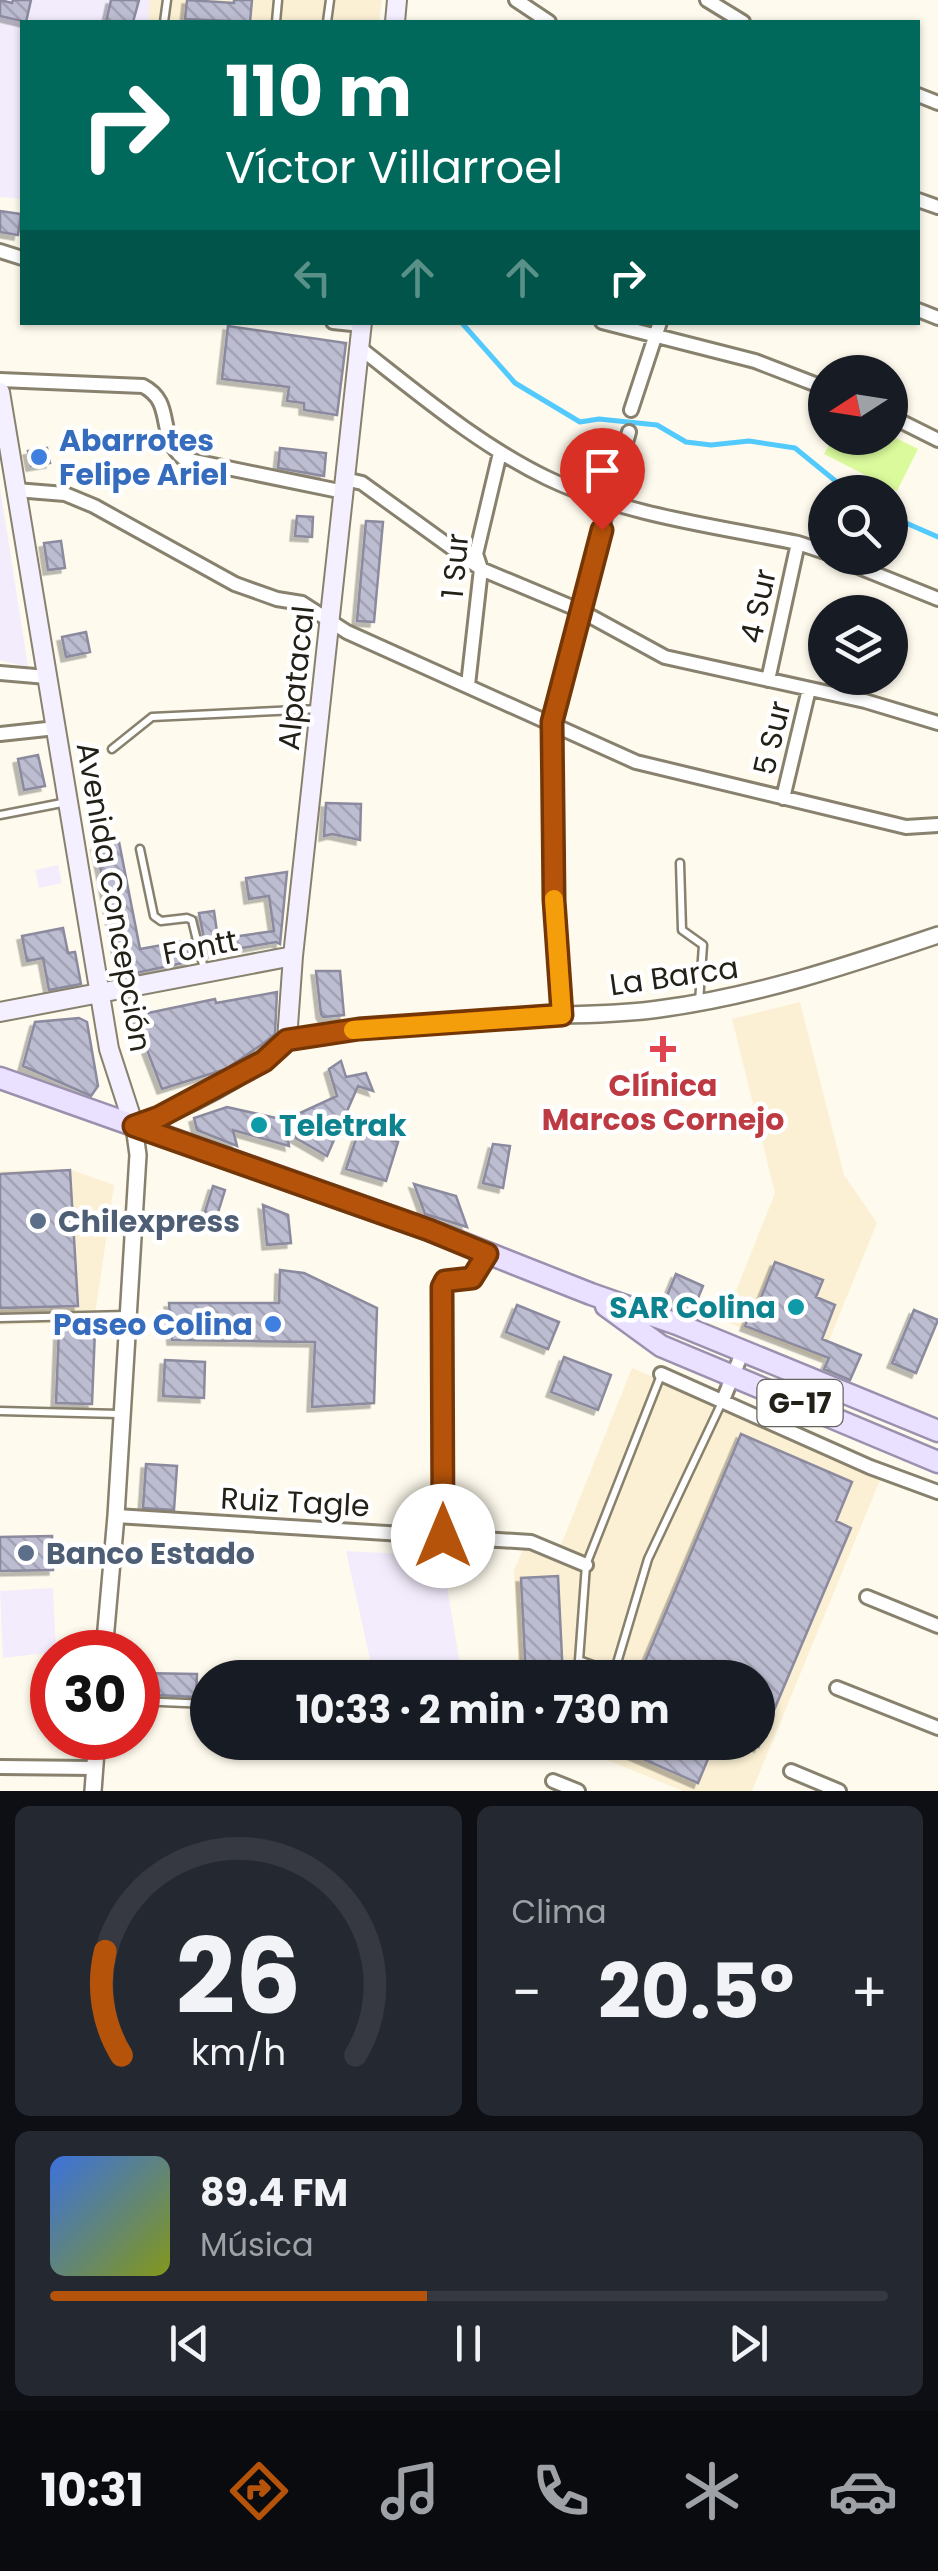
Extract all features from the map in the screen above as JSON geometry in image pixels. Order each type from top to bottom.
[{"type":"main road","name":"Alpatacal","points":[[287,1040],[362,325]]},
{"type":"main road","name":"Avenida Concepción","points":[[0,392],[8,492],[47,677],[109,1048],[134,1126]]},
{"type":"main road","name":"Fontt","points":[[0,1012],[293,956]]},
{"type":"main road","name":"La Barca","points":[[134,1126],[159,1117],[264,1061],[287,1040]]},
{"type":"main road","name":"G-17","points":[[0,1078],[429,1230],[677,1324],[938,1432]]},
{"type":"main road","name":"G-17","points":[[591,1294],[661,1346],[938,1462]]},
{"type":"street","points":[[516,0],[546,20]]},
{"type":"street","points":[[706,0],[741,20]]},
{"type":"street","points":[[626,325],[658,329],[808,381]]},
{"type":"street","points":[[631,410],[658,329]]},
{"type":"street","points":[[360,348],[500,453],[550,479],[608,501],[808,546]]},
{"type":"street","points":[[0,380],[143,386],[162,403],[168,442],[184,459],[344,485],[362,483],[481,569],[578,610],[665,658],[808,689]]},
{"type":"street","points":[[908,425],[938,440]]},
{"type":"street","points":[[562,1015],[554,900],[552,722],[578,610],[629,432]]},
{"type":"street","name":"1 Sur","points":[[468,685],[481,569],[476,554],[500,453]]},
{"type":"street","points":[[8,492],[65,494],[80,500],[235,584],[302,603],[348,632],[636,762],[906,827],[938,825]]},
{"type":"street","name":"4 Sur","points":[[768,680],[798,543]]},
{"type":"street","points":[[878,575],[938,599]]},
{"type":"street","points":[[0,673],[47,677]]},
{"type":"street","name":"5 Sur","points":[[783,798],[808,693]]},
{"type":"street","points":[[832,695],[938,722]]},
{"type":"street","points":[[0,734],[56,728]]},
{"type":"street","name":"La Barca","points":[[287,1040],[348,1030],[616,1014],[699,1003],[826,973],[938,935]]},
{"type":"street","name":"Avenida Concepción","points":[[106,1630],[138,1155],[134,1126]]},
{"type":"street","points":[[443,1536],[442,1287],[445,1281],[472,1278],[487,1254]]},
{"type":"street","points":[[723,1400],[742,1353]]},
{"type":"street","points":[[661,1374],[870,1467],[938,1492]]},
{"type":"street","name":"Ruiz Tagle","points":[[116,1516],[530,1542],[586,1565]]},
{"type":"street","points":[[867,1598],[938,1626]]},
{"type":"street","points":[[837,1688],[938,1728]]},
{"type":"street","points":[[94,1791],[95,1760]]},
{"type":"street","points":[[0,1767],[94,1768]]},
{"type":"street","points":[[792,1770],[839,1791]]},
{"type":"street","points":[[553,1780],[578,1791]]},
{"type":"lane","points":[[112,749],[152,716],[320,709]]},
{"type":"lane","points":[[0,816],[68,801]]},
{"type":"lane","points":[[140,849],[154,916],[161,921],[192,920],[205,975]]},
{"type":"lane","points":[[680,863],[682,930],[702,944],[699,1003]]},
{"type":"lane","points":[[0,1318],[127,1316]]},
{"type":"lane","points":[[661,1374],[586,1565],[580,1660],[614,1673],[648,1559],[723,1400]]},
{"type":"lane","points":[[0,1411],[122,1414]]},
{"type":"lane","points":[[160,1702],[190,1703]]},
{"type":"shaded area","points":[[0,0],[150,0],[148,20],[20,20],[20,199],[0,197]]},
{"type":"shaded area","points":[[150,0],[382,0],[379,20],[148,20]]},
{"type":"shaded area","points":[[0,487],[1,494],[28,667],[0,660]]},
{"type":"shaded area","points":[[58,865],[62,883],[39,888],[35,870]]},
{"type":"shaded area","points":[[800,1002],[844,1175],[877,1223],[821,1360],[724,1321],[775,1193],[732,1019]]},
{"type":"shaded area","points":[[69,1169],[114,1185],[94,1322],[0,1325],[0,1171]]},
{"type":"shaded area","points":[[632,1368],[883,1473],[775,1735],[775,1660],[518,1660],[514,1570],[530,1534],[559,1550]]},
{"type":"shaded area","points":[[346,1551],[442,1556],[459,1660],[370,1660]]},
{"type":"shaded area","points":[[53,1588],[55,1630],[30,1630],[30,1655],[3,1658],[0,1591]]},
{"type":"shaded area","points":[[607,1760],[765,1760],[752,1791],[683,1791]]},
{"type":"green space","points":[[908,444],[918,449],[905,475],[865,475],[826,455],[908,455]]},
{"type":"building","points":[[0,0],[31,0],[26,20],[0,16]]},
{"type":"building","points":[[111,0],[139,0],[134,20],[106,20]]},
{"type":"building","points":[[187,0],[252,0],[250,20],[185,19]]},
{"type":"building","points":[[0,211],[20,214],[18,235],[0,232]]},
{"type":"building","points":[[228,326],[346,343],[337,415],[304,410],[304,403],[287,401],[289,387],[222,379]]},
{"type":"building","name":"Abarrotes Felipe Ariel","points":[[47,448],[50,463],[31,466],[28,451]]},
{"type":"building","points":[[280,448],[326,453],[324,476],[278,468]]},
{"type":"building","points":[[297,516],[313,517],[312,537],[295,536]]},
{"type":"building","points":[[366,521],[383,522],[374,622],[357,621]]},
{"type":"building","points":[[61,541],[65,568],[48,570],[44,543]]},
{"type":"building","points":[[86,632],[90,652],[66,657],[62,637]]},
{"type":"building","points":[[38,755],[45,786],[24,790],[18,759]]},
{"type":"building","points":[[326,803],[361,804],[360,840],[324,836]]},
{"type":"building","points":[[119,842],[140,949],[190,940],[192,961],[131,974],[129,959],[119,961],[96,846]]},
{"type":"building","points":[[287,872],[280,944],[207,954],[199,913],[214,911],[218,939],[274,931],[269,896],[249,899],[246,878]]},
{"type":"building","points":[[63,928],[68,953],[75,952],[81,984],[49,990],[43,958],[27,961],[22,936]]},
{"type":"building","points":[[316,971],[340,971],[344,1015],[321,1014]]},
{"type":"building","points":[[277,992],[275,1034],[226,1069],[162,1089],[134,1016],[215,999],[216,1003]]},
{"type":"building","points":[[79,1018],[87,1022],[98,1086],[91,1096],[23,1066],[35,1022]]},
{"type":"building","points":[[341,1061],[346,1077],[366,1073],[373,1091],[358,1086],[344,1118],[334,1122],[341,1124],[327,1156],[287,1133],[289,1146],[233,1130],[237,1146],[197,1130],[194,1118],[227,1107],[285,1120],[337,1096],[329,1069]]},
{"type":"building","points":[[359,1130],[398,1142],[386,1181],[346,1169]]},
{"type":"building","points":[[493,1144],[510,1146],[503,1188],[483,1183]]},
{"type":"building","points":[[70,1170],[78,1306],[0,1308],[0,1174]]},
{"type":"building","points":[[414,1184],[456,1196],[467,1227],[425,1214]]},
{"type":"building","points":[[213,1186],[225,1190],[216,1219],[204,1215]]},
{"type":"building","points":[[263,1205],[288,1215],[291,1243],[267,1245]]},
{"type":"building","name":"SAR Colina","points":[[775,1262],[823,1280],[816,1297],[835,1305],[822,1339],[861,1355],[850,1380],[824,1369],[829,1358],[745,1326],[753,1306],[757,1308]]},
{"type":"building","name":"Paseo Colina","points":[[280,1270],[304,1273],[377,1308],[374,1403],[312,1407],[315,1342],[172,1340],[169,1303],[279,1303]]},
{"type":"building","points":[[676,1274],[703,1286],[691,1315],[663,1305]]},
{"type":"building","points":[[517,1305],[559,1322],[548,1349],[506,1332]]},
{"type":"building","points":[[914,1310],[938,1320],[916,1373],[892,1363]]},
{"type":"building","points":[[59,1329],[95,1330],[92,1404],[56,1403]]},
{"type":"building","points":[[564,1357],[611,1375],[598,1410],[551,1392]]},
{"type":"building","points":[[165,1360],[205,1362],[204,1398],[163,1396]]},
{"type":"building","points":[[741,1434],[852,1482],[836,1521],[851,1528],[775,1708],[775,1660],[646,1660]]},
{"type":"building","points":[[146,1464],[177,1466],[174,1510],[143,1508]]},
{"type":"building","name":"Banco Estado","points":[[52,1536],[53,1570],[0,1571],[0,1537]]},
{"type":"building","points":[[558,1576],[562,1660],[525,1660],[521,1578]]},
{"type":"building","points":[[160,1673],[190,1674],[190,1697],[160,1695]]},
{"type":"building","points":[[645,1760],[708,1760],[698,1783]]},
{"type":"waterway","points":[[464,325],[515,383],[580,422],[599,419],[657,425],[686,442],[711,445],[749,441],[795,448],[828,475]]},
{"type":"waterway","points":[[908,524],[938,537]]},
{"type":"slow traffic","points":[[353,1030],[562,1015],[554,899]]},
{"type":"place","name":"Abarrotes Felipe Ariel","points":[[39,457]]},
{"type":"place","name":"Clínica Marcos Cornejo","points":[[663,1049]]},
{"type":"place","name":"Teletrak","points":[[259,1125]]},
{"type":"place","name":"Chilexpress","points":[[38,1221]]},
{"type":"place","name":"SAR Colina","points":[[796,1307]]},
{"type":"place","name":"Paseo Colina","points":[[273,1324]]},
{"type":"place","name":"Banco Estado","points":[[26,1553]]},
{"type":"route","points":[[443,1536],[442,1287],[445,1281],[475,1276],[487,1254],[134,1126],[159,1117],[264,1061],[287,1040],[359,1029],[562,1015],[554,900],[552,722],[578,610],[602,530]]}]
